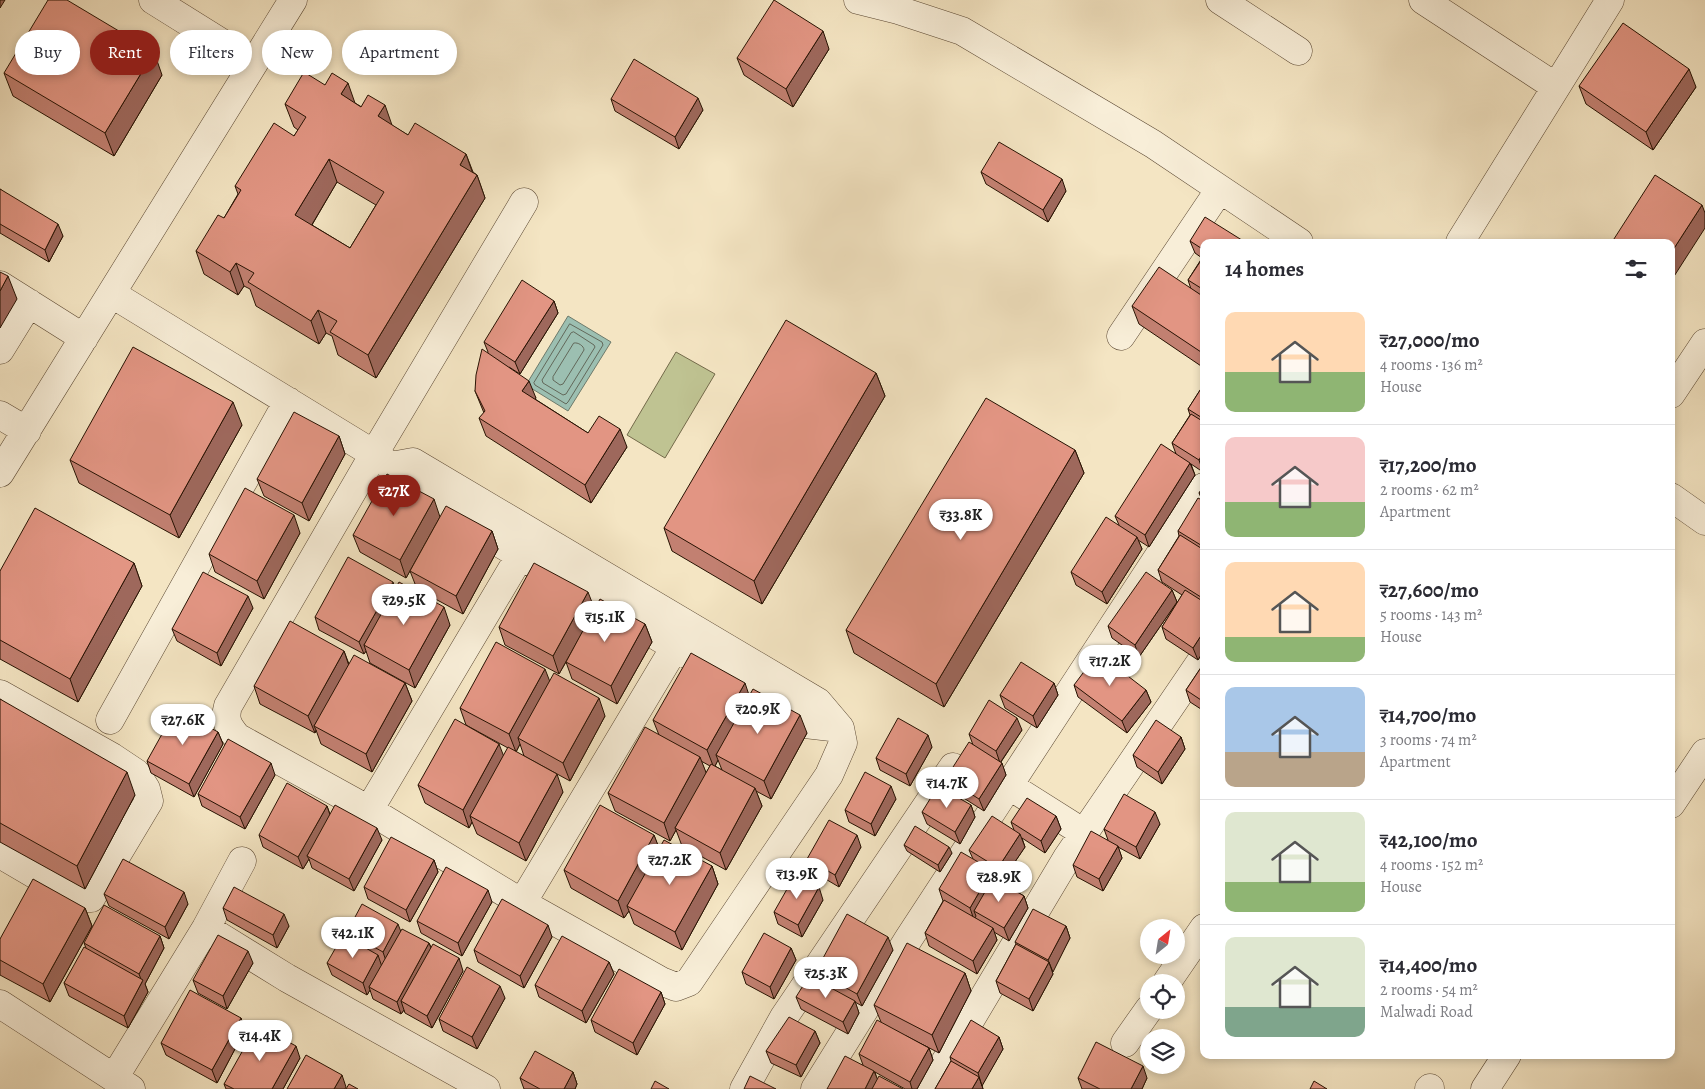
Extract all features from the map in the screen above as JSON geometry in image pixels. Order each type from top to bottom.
[{"type":"street","points":[[153,0],[254,63]]},
{"type":"street","points":[[2,463],[26,430],[112,294],[293,0]]},
{"type":"street","points":[[858,0],[898,10],[962,31],[1153,144],[1295,239]]},
{"type":"street","points":[[1220,0],[1298,51]]},
{"type":"street","points":[[1423,0],[1556,87]]},
{"type":"street","points":[[1462,239],[1610,0]]},
{"type":"street","points":[[1121,336],[1220,189]]},
{"type":"street","points":[[112,294],[383,460],[413,462],[527,544],[682,636],[818,702],[840,728],[843,743],[828,775],[689,982],[676,987],[661,981],[522,903],[369,810],[237,737],[228,726],[225,717],[228,706],[383,460],[524,202]]},
{"type":"street","points":[[0,285],[84,338]]},
{"type":"street","points":[[0,350],[28,303]]},
{"type":"street","points":[[1675,388],[1705,343]]},
{"type":"street","points":[[110,720],[288,401]]},
{"type":"street","points":[[0,415],[26,430]]},
{"type":"street","points":[[815,1089],[909,938],[1200,493]]},
{"type":"street","points":[[1675,500],[1705,520]]},
{"type":"street","points":[[369,810],[527,544]]},
{"type":"street","points":[[522,903],[682,636]]},
{"type":"street","points":[[929,1089],[1062,866],[1200,663]]},
{"type":"street","points":[[0,694],[112,757],[136,773],[146,789],[149,801],[91,898],[76,898],[0,854]]},
{"type":"street","points":[[1675,798],[1705,753]]},
{"type":"street","points":[[744,1089],[784,1016],[953,767]]},
{"type":"street","points":[[1008,785],[1084,834]]},
{"type":"street","points":[[0,1004],[122,1084],[242,861]]},
{"type":"street","points":[[206,928],[287,978],[486,1089]]},
{"type":"street","points":[[1172,974],[1200,934]]},
{"type":"street","points":[[1125,1043],[1142,1019]]},
{"type":"green space","points":[[676,352],[715,374],[665,458],[627,435]]},
{"type":"water","points":[[568,316],[611,342],[568,411],[526,385]]},
{"type":"building","points":[[48,0],[67,0],[117,30],[90,30],[90,75],[140,75],[105,133],[4,73],[15,55],[15,75],[80,75],[80,30],[30,30]]},
{"type":"building","points":[[774,0],[823,31],[786,89],[737,58]]},
{"type":"building","points":[[1623,23],[1689,69],[1646,132],[1579,86]]},
{"type":"building","points":[[634,59],[698,98],[675,137],[611,99]]},
{"type":"building","points":[[332,73],[348,83],[341,94],[361,107],[368,95],[385,105],[378,116],[408,135],[415,123],[466,154],[460,165],[477,175],[368,355],[330,332],[337,321],[318,310],[311,321],[248,282],[254,273],[236,263],[230,272],[196,251],[218,215],[224,218],[241,190],[235,186],[274,123],[294,136],[306,117],[285,104],[302,75],[309,75],[325,85]],"holes":[[[329,159],[384,192],[350,248],[295,215]]]},
{"type":"building","points":[[999,142],[1062,179],[1043,210],[981,172]]},
{"type":"building","points":[[1655,175],[1702,205],[1675,247],[1675,239],[1614,239]]},
{"type":"building","points":[[0,189],[58,224],[45,250],[0,224]]},
{"type":"building","points":[[1205,217],[1240,239],[1200,239],[1200,247],[1190,241]]},
{"type":"building","points":[[1200,262],[1200,288],[1188,280]]},
{"type":"building","points":[[1159,267],[1200,294],[1200,351],[1132,306]]},
{"type":"building","points":[[0,272],[8,276],[0,291]]},
{"type":"building","points":[[522,280],[554,301],[515,362],[484,342]]},
{"type":"building","points":[[786,320],[876,373],[754,581],[664,528]]},
{"type":"building","points":[[133,347],[233,402],[170,515],[70,460]]},
{"type":"building","points":[[482,349],[529,381],[522,391],[588,433],[599,416],[620,429],[585,485],[479,418],[485,411],[475,391],[476,375]]},
{"type":"building","points":[[1200,390],[1200,416],[1188,409]]},
{"type":"building","points":[[986,398],[1075,450],[936,684],[846,630]]},
{"type":"building","points":[[294,412],[339,436],[302,503],[257,479]]},
{"type":"building","points":[[1191,414],[1200,420],[1199,460],[1172,443]]},
{"type":"building","points":[[1161,444],[1190,463],[1145,535],[1115,516]]},
{"type":"building","points":[[387,474],[434,499],[400,560],[353,535]]},
{"type":"building","points":[[245,488],[294,515],[257,581],[209,554]]},
{"type":"building","points":[[1198,498],[1200,499],[1200,545],[1178,531]]},
{"type":"building","points":[[446,506],[492,531],[456,596],[410,571]]},
{"type":"building","points":[[35,508],[134,563],[70,679],[0,640],[0,571]]},
{"type":"building","points":[[1106,517],[1137,537],[1102,592],[1071,572]]},
{"type":"building","points":[[1180,535],[1200,548],[1200,596],[1158,570]]},
{"type":"building","points":[[348,557],[393,582],[359,642],[315,617]]},
{"type":"building","points":[[534,563],[588,592],[553,656],[499,627]]},
{"type":"building","points":[[203,572],[248,596],[217,653],[172,629]]},
{"type":"building","points":[[1146,572],[1172,590],[1135,645],[1108,626]]},
{"type":"building","points":[[399,582],[444,607],[409,670],[364,645]]},
{"type":"building","points":[[1185,590],[1200,599],[1200,637],[1193,648],[1162,627]]},
{"type":"building","points":[[600,599],[645,624],[611,686],[566,662]]},
{"type":"building","points":[[290,621],[344,651],[308,716],[254,686]]},
{"type":"building","points":[[496,642],[545,669],[509,734],[460,708]]},
{"type":"building","points":[[691,653],[745,683],[707,750],[653,720]]},
{"type":"building","points":[[1098,653],[1146,690],[1122,721],[1074,685]]},
{"type":"building","points":[[354,655],[405,683],[366,754],[314,726]]},
{"type":"building","points":[[1021,662],[1054,683],[1033,716],[1000,695]]},
{"type":"building","points":[[1200,669],[1200,699],[1186,690]]},
{"type":"building","points":[[554,673],[599,698],[563,763],[518,738]]},
{"type":"building","points":[[753,689],[800,715],[764,781],[716,755]]},
{"type":"building","points":[[0,699],[127,772],[77,866],[0,823]]},
{"type":"building","points":[[989,700],[1017,718],[996,751],[969,734]]},
{"type":"building","points":[[176,709],[218,732],[189,784],[147,761]]},
{"type":"building","points":[[898,718],[928,735],[906,774],[876,758]]},
{"type":"building","points":[[455,719],[499,744],[463,810],[418,785]]},
{"type":"building","points":[[1156,720],[1181,737],[1158,772],[1133,755]]},
{"type":"building","points":[[645,727],[700,757],[664,823],[608,793]]},
{"type":"building","points":[[228,739],[271,763],[240,817],[198,794]]},
{"type":"building","points":[[969,742],[1002,763],[979,799],[946,778]]},
{"type":"building","points":[[508,747],[557,774],[519,843],[470,816]]},
{"type":"building","points":[[711,764],[755,788],[720,853],[675,828]]},
{"type":"building","points":[[865,772],[891,786],[871,824],[845,810]]},
{"type":"building","points":[[287,783],[327,806],[298,857],[259,835]]},
{"type":"building","points":[[938,786],[971,805],[955,832],[922,812]]},
{"type":"building","points":[[1124,794],[1155,812],[1136,847],[1104,829]]},
{"type":"building","points":[[1027,798],[1056,816],[1041,841],[1011,822]]},
{"type":"building","points":[[335,805],[377,828],[349,879],[307,856]]},
{"type":"building","points":[[600,805],[654,835],[618,901],[564,870]]},
{"type":"building","points":[[992,816],[1020,834],[998,868],[969,850]]},
{"type":"building","points":[[829,820],[857,835],[835,875],[807,859]]},
{"type":"building","points":[[915,826],[949,847],[938,865],[904,845]]},
{"type":"building","points":[[1091,831],[1118,846],[1099,879],[1073,865]]},
{"type":"building","points":[[391,837],[434,860],[406,910],[364,887]]},
{"type":"building","points":[[664,840],[712,866],[675,932],[627,906]]},
{"type":"building","points":[[961,852],[992,870],[970,908],[939,889]]},
{"type":"building","points":[[123,859],[184,892],[165,927],[104,894]]},
{"type":"building","points":[[446,867],[488,890],[458,943],[417,921]]},
{"type":"building","points":[[795,875],[819,887],[798,925],[774,912]]},
{"type":"building","points":[[993,878],[1024,896],[1004,928],[974,911]]},
{"type":"building","points":[[33,879],[85,908],[43,984],[0,960],[0,939]]},
{"type":"building","points":[[234,887],[284,914],[273,935],[223,908]]},
{"type":"building","points":[[502,899],[548,925],[520,976],[474,950]]},
{"type":"building","points":[[944,900],[993,928],[973,961],[925,933]]},
{"type":"building","points":[[362,904],[398,924],[383,952],[347,932]]},
{"type":"building","points":[[104,905],[160,936],[139,974],[84,943]]},
{"type":"building","points":[[1033,909],[1066,926],[1048,960],[1015,942]]},
{"type":"building","points":[[847,914],[888,937],[857,994],[816,971]]},
{"type":"building","points":[[402,929],[429,943],[397,1002],[369,987]]},
{"type":"building","points":[[764,933],[791,948],[770,987],[742,972]]},
{"type":"building","points":[[218,935],[248,951],[223,996],[193,980]]},
{"type":"building","points":[[343,935],[378,955],[363,983],[327,963]]},
{"type":"building","points":[[562,936],[609,962],[582,1011],[535,985]]},
{"type":"building","points":[[907,943],[965,973],[932,1035],[874,1005]]},
{"type":"building","points":[[433,944],[459,958],[427,1016],[401,1001]]},
{"type":"building","points":[[1016,944],[1049,962],[1029,999],[996,981]]},
{"type":"building","points":[[84,947],[143,980],[124,1016],[64,983]]},
{"type":"building","points":[[467,967],[500,986],[472,1037],[439,1019]]},
{"type":"building","points":[[619,969],[661,992],[633,1043],[591,1020]]},
{"type":"building","points":[[809,976],[855,1001],[843,1022],[796,997]]},
{"type":"building","points":[[190,990],[241,1018],[212,1070],[161,1043]]},
{"type":"building","points":[[789,1017],[815,1031],[796,1065],[766,1051]]},
{"type":"building","points":[[877,1020],[929,1048],[910,1082],[859,1054]]},
{"type":"building","points":[[971,1020],[999,1037],[978,1073],[950,1057]]},
{"type":"building","points":[[257,1025],[296,1046],[272,1089],[234,1089],[224,1084]]},
{"type":"building","points":[[1096,1042],[1140,1064],[1140,1072],[1131,1089],[1100,1089],[1078,1078]]},
{"type":"building","points":[[535,1051],[573,1072],[564,1089],[540,1089],[520,1078]]},
{"type":"building","points":[[306,1055],[342,1075],[334,1089],[287,1089]]},
{"type":"building","points":[[845,1056],[874,1071],[865,1089],[827,1089]]},
{"type":"building","points":[[951,1061],[979,1077],[972,1089],[935,1089]]},
{"type":"building","points":[[750,1076],[776,1089],[744,1089]]},
{"type":"building","points":[[879,1076],[903,1089],[872,1089]]},
{"type":"building","points":[[655,1081],[669,1089],[651,1089]]},
{"type":"building","points":[[1314,1081],[1327,1089],[1310,1089]]},
{"type":"building","points":[[349,1084],[358,1089],[346,1089]]}]
